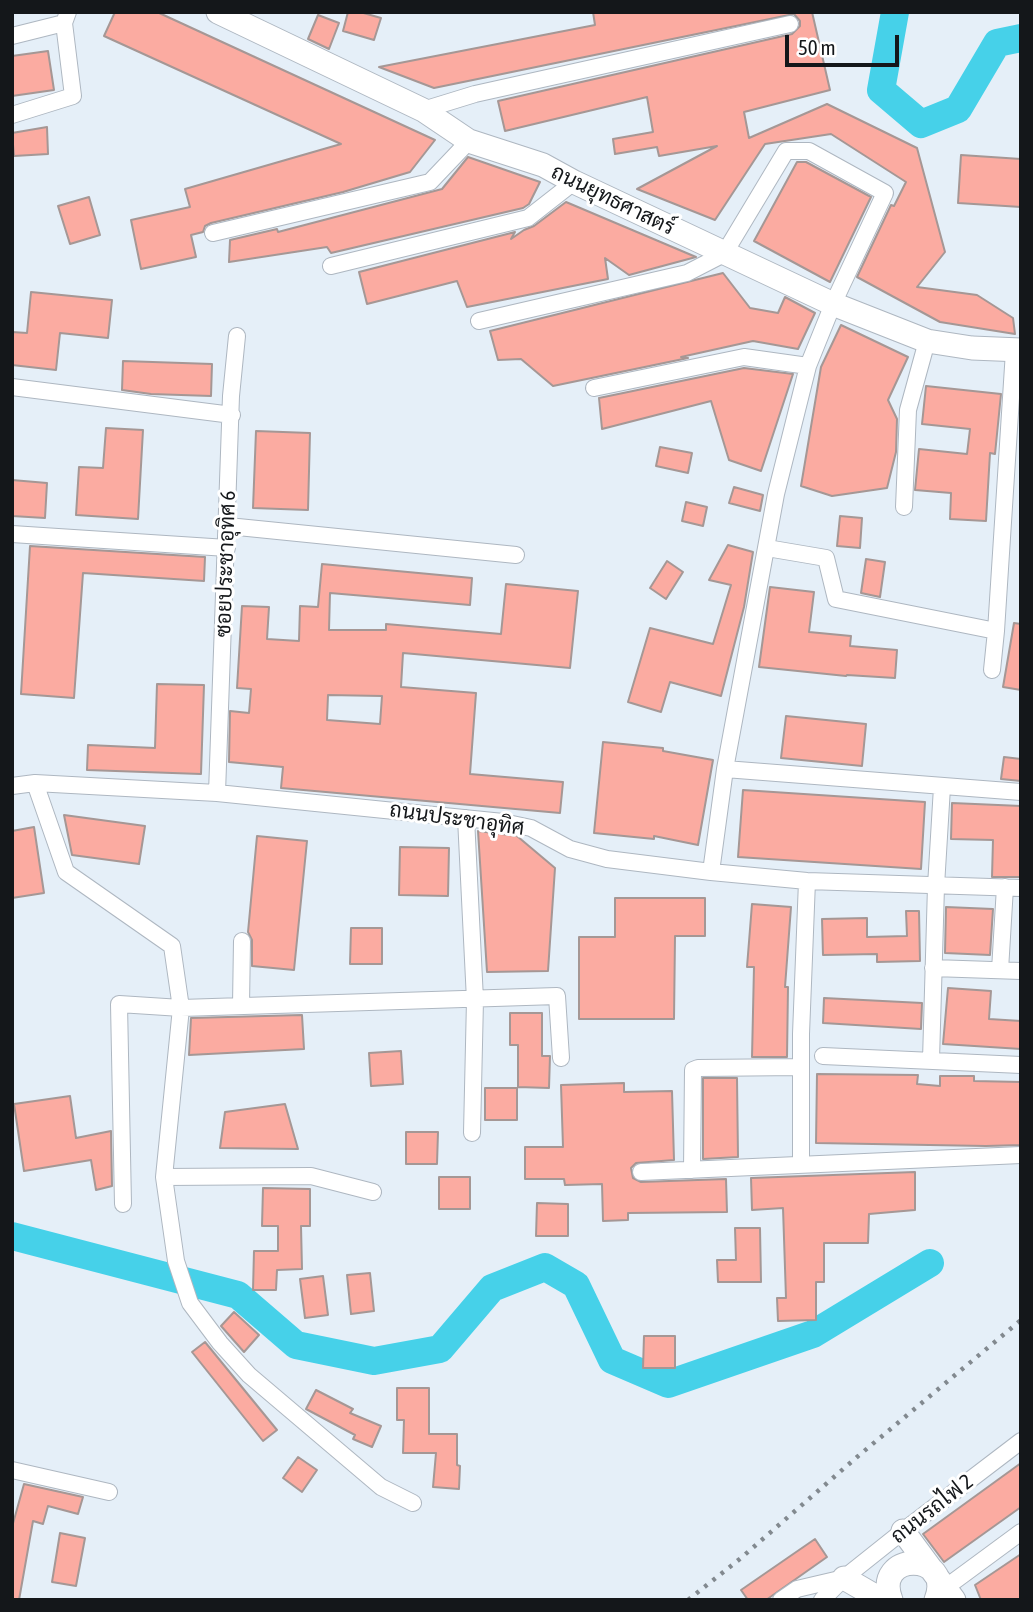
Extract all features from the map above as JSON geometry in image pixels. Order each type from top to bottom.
[{"type":"street","name":"ถนนยุทธศาสตร์","points":[[221,13],[423,110],[469,141],[543,165],[833,304],[927,341],[1018,350]]},
{"type":"street","points":[[12,36],[66,18],[73,96],[12,115]]},
{"type":"street","points":[[423,110],[475,94],[790,24]]},
{"type":"street","points":[[213,233],[430,183],[469,141]]},
{"type":"street","points":[[479,321],[687,273],[724,254],[786,151],[809,151],[885,193],[833,304],[808,366],[776,494],[725,769],[710,872]]},
{"type":"street","points":[[331,266],[528,218],[574,182]]},
{"type":"street","name":"ซอยประชาอุทิศ 6","points":[[216,793],[237,336]]},
{"type":"street","points":[[904,507],[908,410],[927,341]]},
{"type":"street","points":[[992,670],[1018,350]]},
{"type":"street","points":[[594,388],[744,357],[808,366]]},
{"type":"street","points":[[12,387],[232,415]]},
{"type":"street","points":[[228,526],[516,555]]},
{"type":"street","points":[[12,534],[227,548]]},
{"type":"street","points":[[767,548],[826,558],[836,599],[996,631]]},
{"type":"street","points":[[725,769],[942,788],[1021,792]]},
{"type":"street","points":[[35,783],[66,872],[172,946],[181,1008],[164,1177],[176,1261],[190,1303],[220,1343],[249,1375],[381,1487],[413,1503]]},
{"type":"street","name":"ถนนประชาอุทิศ","points":[[12,786],[35,783],[216,793],[466,818],[531,828],[570,849],[607,859],[710,872],[807,881],[1013,888]]},
{"type":"street","points":[[931,1060],[942,788]]},
{"type":"street","points":[[466,818],[475,1000],[472,1133]]},
{"type":"street","points":[[801,1164],[807,881]]},
{"type":"street","points":[[1000,970],[1013,888]]},
{"type":"street","points":[[241,1005],[242,942]]},
{"type":"street","points":[[933,968],[1021,971]]},
{"type":"street","points":[[123,1204],[119,1004],[181,1008],[557,996],[561,1058]]},
{"type":"street","points":[[823,1056],[1021,1065]]},
{"type":"street","points":[[692,1170],[693,1070],[801,1067]]},
{"type":"street","points":[[641,1172],[1021,1155]]},
{"type":"street","points":[[164,1177],[311,1177],[373,1192]]},
{"type":"street","name":"ถนนรถไฟ 2","points":[[822,1600],[844,1578],[1021,1441]]},
{"type":"street","points":[[12,1470],[109,1492]]},
{"type":"street","points":[[903,1531],[942,1591]]},
{"type":"street","points":[[942,1591],[1021,1532]]},
{"type":"street","points":[[891,1600],[888,1593],[889,1581],[899,1567],[910,1563],[921,1563],[942,1591]]},
{"type":"street","points":[[844,1578],[882,1600]]},
{"type":"street","name":"ถนนรถไฟ 2","points":[[780,1600],[797,1589],[844,1578]]},
{"type":"street","points":[[797,1589],[806,1591],[811,1600]]},
{"type":"building","points":[[115,12],[157,12],[435,140],[410,172],[343,192],[211,223],[205,226],[203,232],[191,235],[196,257],[141,269],[131,220],[190,207],[185,189],[341,144],[104,36]]},
{"type":"building","points":[[348,12],[360,12],[381,18],[374,40],[343,31]]},
{"type":"building","points":[[593,12],[812,12],[830,90],[744,112],[749,138],[827,104],[917,148],[945,252],[917,287],[977,295],[1013,318],[1015,334],[940,322],[857,277],[891,205],[894,206],[906,182],[831,134],[765,144],[715,220],[637,189],[717,146],[659,156],[657,147],[615,154],[613,139],[653,132],[647,97],[505,131],[498,101],[792,34],[800,26],[800,21],[794,14],[434,88],[379,67],[595,25]]},
{"type":"building","points":[[318,15],[339,23],[329,49],[308,39]]},
{"type":"building","points":[[48,51],[54,90],[12,96],[12,56]]},
{"type":"building","points":[[47,127],[48,154],[14,156],[12,133]]},
{"type":"building","points":[[961,155],[1021,159],[1021,207],[958,203]]},
{"type":"building","points":[[468,157],[540,182],[529,204],[523,208],[331,253],[327,247],[229,262],[230,240],[277,229],[278,232],[442,189]]},
{"type":"building","points":[[797,162],[806,162],[871,197],[830,282],[754,241]]},
{"type":"building","points":[[89,197],[100,235],[70,244],[58,206]]},
{"type":"building","points":[[566,202],[696,257],[629,275],[605,258],[608,279],[467,307],[457,281],[367,304],[359,272],[515,232],[511,239]]},
{"type":"building","points":[[723,273],[750,308],[778,313],[785,297],[815,313],[798,349],[753,341],[681,357],[688,358],[553,386],[521,359],[498,360],[490,331]]},
{"type":"building","points":[[31,292],[112,300],[108,338],[60,333],[56,370],[12,365],[12,332],[27,333]]},
{"type":"building","points":[[841,325],[908,357],[888,400],[897,419],[896,452],[887,488],[832,496],[801,486],[821,367]]},
{"type":"building","points":[[123,361],[212,364],[211,396],[122,390]]},
{"type":"building","points":[[744,368],[793,374],[761,471],[729,460],[711,401],[602,429],[599,398]]},
{"type":"building","points":[[926,386],[1001,394],[995,454],[990,453],[986,521],[950,519],[951,493],[915,490],[919,449],[967,454],[970,429],[922,424]]},
{"type":"building","points":[[106,428],[143,430],[138,519],[76,515],[79,467],[103,468]]},
{"type":"building","points":[[256,431],[310,433],[308,510],[253,508]]},
{"type":"building","points":[[660,447],[692,453],[688,473],[656,466]]},
{"type":"building","points":[[12,480],[47,483],[45,518],[12,516]]},
{"type":"building","points":[[734,487],[763,495],[760,511],[729,503]]},
{"type":"building","points":[[686,502],[707,507],[703,526],[682,521]]},
{"type":"building","points":[[840,516],[862,518],[860,548],[837,546]]},
{"type":"building","points":[[728,545],[753,552],[744,607],[721,696],[670,682],[661,712],[628,702],[650,628],[713,644],[731,585],[709,580]]},
{"type":"building","points":[[30,546],[205,557],[204,581],[83,573],[74,698],[21,694]]},
{"type":"building","points":[[866,559],[885,562],[880,597],[861,593]]},
{"type":"building","points":[[667,561],[683,572],[666,599],[650,588]]},
{"type":"building","points":[[322,564],[472,578],[470,605],[330,593],[329,630],[386,630],[386,624],[501,634],[506,584],[578,591],[570,668],[403,653],[401,687],[476,693],[470,774],[563,782],[560,813],[281,788],[283,767],[229,762],[230,711],[249,713],[251,689],[237,688],[242,606],[269,607],[267,639],[299,641],[300,606],[318,607]],"holes":[[[328,695],[382,696],[380,724],[327,720]]]},
{"type":"building","points":[[770,587],[814,592],[809,632],[851,636],[850,646],[897,650],[895,678],[759,667]]},
{"type":"building","points":[[1014,623],[1021,624],[1021,690],[1003,687]]},
{"type":"building","points":[[157,684],[204,685],[201,774],[87,770],[88,745],[155,748]]},
{"type":"building","points":[[786,716],[866,724],[862,766],[781,758]]},
{"type":"building","points":[[603,742],[663,748],[663,751],[713,760],[698,845],[654,836],[654,839],[594,833]]},
{"type":"building","points":[[1004,757],[1021,759],[1021,781],[1001,779]]},
{"type":"building","points":[[743,790],[925,802],[921,869],[738,857]]},
{"type":"building","points":[[952,803],[1021,806],[1021,877],[992,877],[993,840],[951,839]]},
{"type":"building","points":[[64,815],[145,826],[139,864],[72,855]]},
{"type":"building","points":[[34,827],[44,893],[12,898],[12,831]]},
{"type":"building","points":[[478,831],[517,836],[555,868],[548,971],[487,972]]},
{"type":"building","points":[[257,836],[307,841],[294,970],[252,966],[252,940],[248,932]]},
{"type":"building","points":[[400,847],[449,848],[448,896],[399,895]]},
{"type":"building","points":[[615,898],[705,898],[705,936],[675,936],[674,1019],[579,1019],[579,937],[615,937]]},
{"type":"building","points":[[752,904],[791,907],[785,987],[788,987],[787,1057],[752,1057],[754,967],[747,967]]},
{"type":"building","points":[[946,907],[993,909],[990,955],[945,953]]},
{"type":"building","points":[[906,911],[919,911],[920,961],[877,962],[877,954],[823,955],[822,919],[867,918],[867,937],[907,936]]},
{"type":"building","points":[[351,928],[382,928],[382,964],[350,964]]},
{"type":"building","points":[[948,988],[991,991],[989,1019],[1021,1021],[1021,1049],[943,1044]]},
{"type":"building","points":[[824,998],[922,1003],[921,1029],[823,1023]]},
{"type":"building","points":[[510,1013],[542,1013],[542,1056],[550,1056],[549,1088],[518,1087],[518,1045],[510,1045]]},
{"type":"building","points":[[302,1015],[304,1049],[189,1055],[191,1018]]},
{"type":"building","points":[[401,1051],[403,1084],[371,1086],[369,1053]]},
{"type":"building","points":[[817,1074],[918,1075],[917,1084],[940,1086],[940,1076],[974,1076],[974,1081],[1021,1082],[1021,1145],[816,1143]]},
{"type":"building","points":[[703,1078],[737,1078],[738,1157],[703,1159]]},
{"type":"building","points":[[624,1083],[624,1092],[672,1091],[674,1160],[636,1163],[631,1168],[633,1178],[641,1182],[726,1179],[727,1212],[628,1213],[628,1220],[603,1221],[602,1184],[565,1185],[564,1179],[525,1179],[525,1147],[563,1147],[561,1085]]},
{"type":"building","points":[[485,1088],[517,1088],[517,1120],[485,1120]]},
{"type":"building","points":[[70,1096],[76,1138],[111,1131],[112,1186],[96,1190],[91,1160],[24,1171],[14,1104]]},
{"type":"building","points":[[285,1104],[298,1149],[220,1148],[225,1112]]},
{"type":"building","points":[[406,1132],[438,1132],[437,1164],[406,1164]]},
{"type":"building","points":[[915,1172],[915,1210],[869,1214],[868,1243],[824,1243],[824,1282],[816,1282],[816,1320],[778,1321],[777,1298],[786,1298],[783,1208],[752,1210],[751,1178]]},
{"type":"building","points":[[439,1177],[470,1177],[470,1209],[439,1209]]},
{"type":"building","points":[[263,1188],[310,1189],[310,1226],[301,1226],[302,1269],[277,1270],[276,1290],[253,1290],[254,1251],[278,1251],[278,1226],[262,1226]]},
{"type":"building","points":[[537,1203],[568,1204],[568,1236],[536,1236]]},
{"type":"building","points":[[735,1228],[760,1228],[761,1282],[718,1282],[717,1260],[736,1260]]},
{"type":"building","points":[[370,1273],[374,1311],[351,1314],[347,1275]]},
{"type":"building","points":[[323,1276],[328,1315],[305,1318],[300,1279]]},
{"type":"building","points":[[234,1312],[259,1335],[244,1352],[221,1326]]},
{"type":"building","points":[[644,1336],[675,1336],[675,1368],[643,1368]]},
{"type":"building","points":[[205,1342],[277,1430],[263,1441],[192,1352]]},
{"type":"building","points":[[397,1388],[429,1388],[429,1434],[457,1434],[459,1489],[433,1487],[436,1453],[403,1453],[404,1420],[397,1420]]},
{"type":"building","points":[[316,1390],[353,1409],[350,1413],[381,1426],[372,1447],[353,1439],[355,1435],[306,1409]]},
{"type":"building","points":[[298,1457],[317,1470],[302,1492],[283,1478]]},
{"type":"building","points":[[1021,1463],[1021,1507],[944,1562],[923,1534]]},
{"type":"building","points":[[24,1484],[83,1497],[78,1514],[48,1506],[43,1524],[33,1521],[19,1600],[12,1600],[12,1527]]},
{"type":"building","points":[[60,1533],[85,1538],[76,1586],[52,1582]]},
{"type":"building","points":[[815,1539],[827,1557],[766,1600],[748,1600],[741,1590]]},
{"type":"building","points":[[1021,1554],[1021,1600],[981,1600],[975,1585]]},
{"type":"waterway","points":[[895,12],[881,90],[921,124],[958,109],[997,43],[1021,38]]},
{"type":"waterway","points":[[12,1236],[238,1295],[296,1345],[374,1361],[440,1349],[492,1288],[545,1267],[576,1285],[612,1360],[668,1384],[813,1334],[930,1263]]},
{"type":"railway","points":[[688,1600],[1021,1320]]}]
